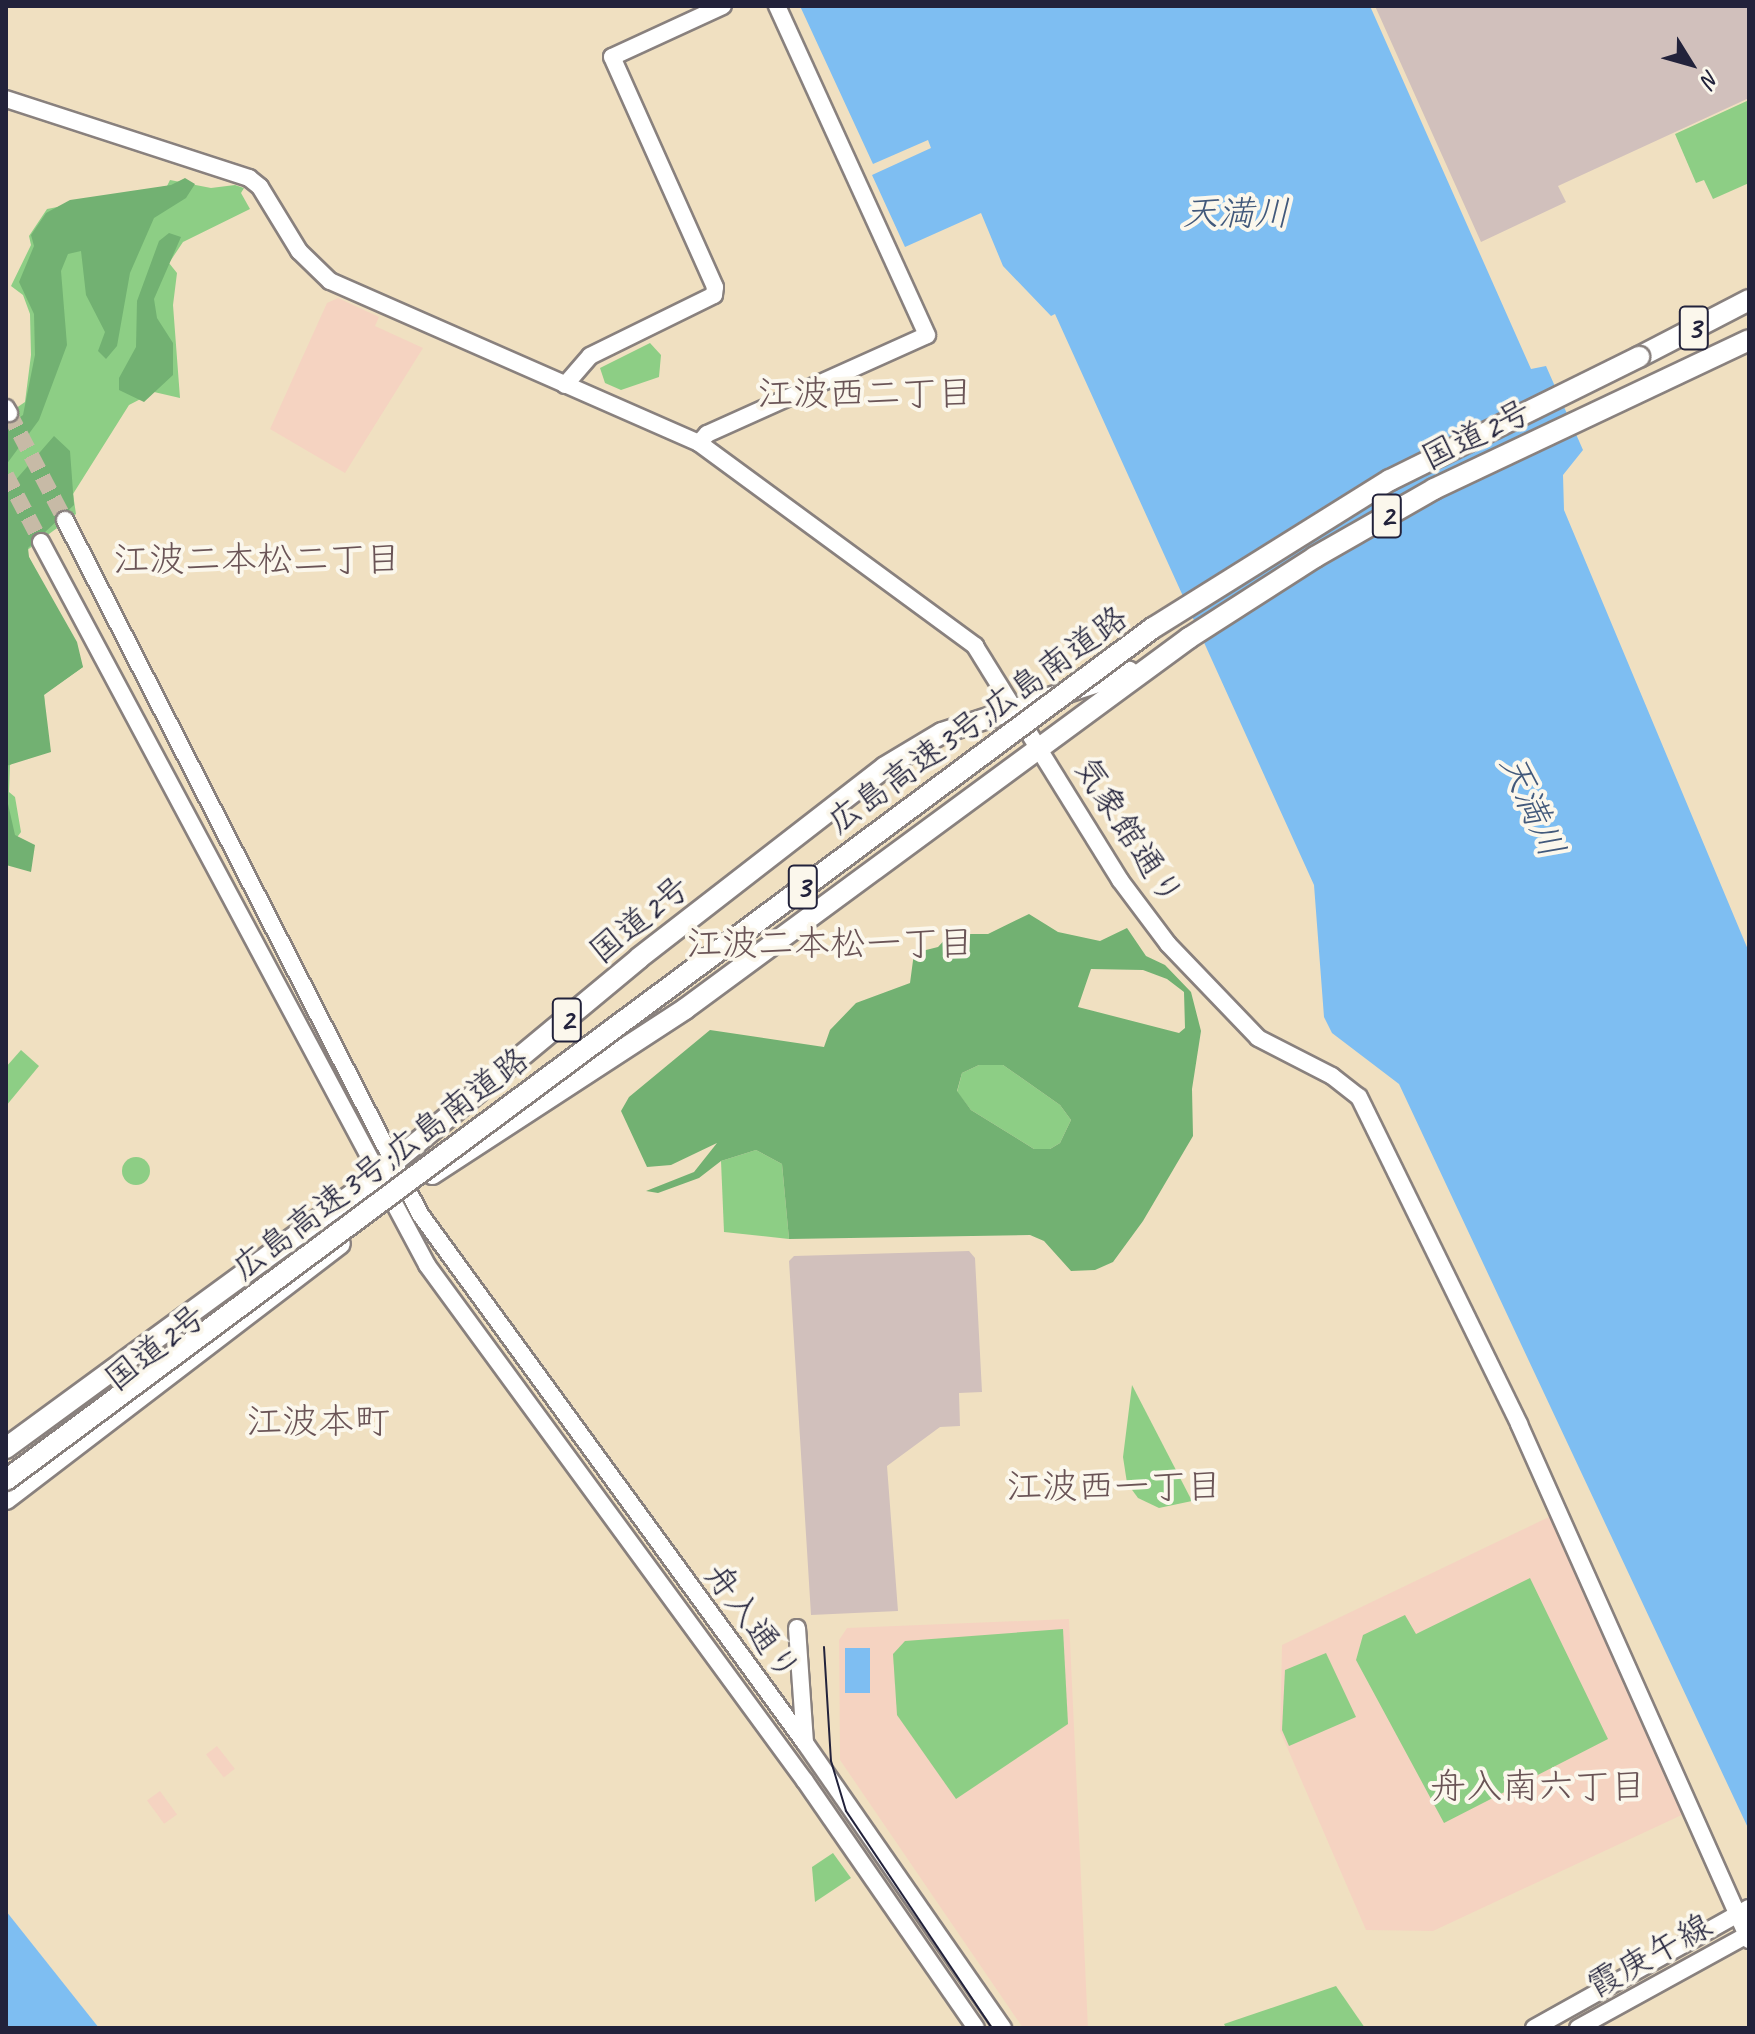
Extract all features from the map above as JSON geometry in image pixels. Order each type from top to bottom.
[{"type":"highway","name":"3","points":[[1639,357],[1749,300]]},
{"type":"highway","name":"3","points":[[1639,357],[1749,307]]},
{"type":"highway","name":"国道2号","points":[[6,1499],[398,1196],[685,1009],[1189,638],[1434,489],[1749,340]]},
{"type":"highway","name":"広島高速3号;広島南道路","points":[[6,1480],[1153,628],[1390,480],[1639,357]]},
{"type":"highway","name":"国道2号","points":[[6,1448],[384,1169],[639,958],[885,767],[942,733],[1015,706],[1084,691],[1162,658]]},
{"type":"street","points":[[565,385],[590,356],[714,295],[715,287],[612,57],[723,6]]},
{"type":"street","points":[[699,443],[707,434],[927,335],[777,6]]},
{"type":"street","name":"気象館通り","points":[[6,99],[249,178],[274,207],[299,251],[330,281],[699,443],[975,646],[1120,880],[1192,972],[1258,1038],[1332,1076],[1359,1097],[1519,1424],[1744,1911],[1748,1936]]},
{"type":"street","points":[[65,520],[398,1196]]},
{"type":"street","points":[[41,542],[384,1169]]},
{"type":"street","name":"舟入通り","points":[[398,1196],[448,1256],[805,1743],[1003,2028]]},
{"type":"street","name":"舟入通り","points":[[398,1196],[427,1265],[805,1781],[976,2028]]},
{"type":"street","points":[[797,1628],[805,1743]]},
{"type":"street","points":[[1534,2028],[1744,1911]]},
{"type":"street","name":"霞庚午線","points":[[1578,2028],[1748,1936]]},
{"type":"shaded area","points":[[1375,6],[1749,6],[1749,98],[1558,186],[1566,202],[1481,242]]},
{"type":"shaded area","points":[[338,298],[379,317],[375,326],[423,348],[345,473],[270,429],[327,303]]},
{"type":"shaded area","points":[[969,1251],[975,1258],[982,1392],[959,1393],[960,1426],[940,1427],[887,1466],[898,1611],[811,1615],[789,1261],[794,1256]]},
{"type":"shaded area","points":[[1551,1516],[1686,1813],[1433,1931],[1366,1930],[1280,1731],[1282,1645]]},
{"type":"shaded area","points":[[1069,1619],[1088,2028],[1023,2028],[840,1760],[839,1640],[847,1628]]},
{"type":"shaded area","points":[[217,1746],[235,1769],[224,1777],[206,1755]]},
{"type":"shaded area","points":[[160,1791],[177,1814],[164,1824],[147,1800]]},
{"type":"green space","points":[[1749,100],[1749,183],[1713,199],[1704,180],[1696,183],[1675,134]]},
{"type":"green space","points":[[185,178],[195,184],[186,198],[154,218],[130,273],[117,346],[106,359],[98,351],[105,332],[86,295],[81,251],[68,254],[61,271],[67,345],[39,420],[6,465],[6,427],[23,415],[35,355],[34,314],[19,282],[34,246],[31,235],[46,213],[70,200],[171,185]]},
{"type":"green space","points":[[170,180],[211,188],[235,185],[244,188],[241,193],[250,209],[183,242],[169,263],[177,273],[173,305],[180,398],[154,392],[129,405],[73,494],[76,514],[26,551],[83,667],[44,694],[47,737],[10,765],[9,792],[15,797],[21,832],[6,852],[6,415],[25,402],[31,355],[30,314],[23,295],[11,286],[31,245],[29,236],[47,209],[167,186]]},
{"type":"green space","points":[[169,233],[181,237],[154,299],[157,318],[173,343],[173,375],[144,402],[119,390],[119,378],[136,347],[137,301],[159,241]]},
{"type":"green space","points":[[650,343],[661,355],[659,377],[621,390],[605,383],[600,368]]},
{"type":"green space","points":[[54,436],[70,451],[74,505],[28,548],[29,557],[77,642],[83,667],[44,695],[51,752],[6,766],[6,491]]},
{"type":"green space","points":[[6,795],[15,835],[35,845],[31,872],[6,865]]},
{"type":"green space","points":[[1029,914],[1058,932],[1100,941],[1127,928],[1146,956],[1165,965],[1191,992],[1201,1031],[1192,1089],[1193,1136],[1143,1221],[1113,1262],[1095,1270],[1071,1271],[1044,1241],[1030,1235],[789,1239],[782,1164],[756,1150],[721,1161],[699,1178],[658,1193],[646,1191],[694,1172],[717,1143],[671,1165],[647,1167],[621,1111],[629,1097],[710,1030],[824,1047],[830,1030],[856,1003],[910,983],[914,953],[938,947],[950,934],[988,934]],"holes":[[[1091,969],[1143,970],[1167,979],[1184,992],[1185,1028],[1179,1033],[1078,1007]],[[979,1065],[1003,1065],[1060,1105],[1071,1120],[1060,1143],[1050,1149],[1034,1149],[971,1110],[957,1091],[962,1073]]]},
{"type":"green space","points":[[21,1050],[39,1066],[6,1106],[6,1067]]},
{"type":"green space","points":[[979,1065],[1003,1065],[1060,1105],[1071,1120],[1060,1143],[1050,1149],[1034,1149],[971,1110],[957,1092],[962,1073]]},
{"type":"green space","points":[[756,1150],[782,1164],[789,1239],[724,1232],[721,1161]]},
{"type":"green space","points":[[136,1157],[146,1161],[150,1171],[146,1181],[136,1185],[126,1181],[122,1171],[126,1161]]},
{"type":"green space","points":[[1132,1385],[1192,1501],[1159,1508],[1138,1498],[1127,1483],[1123,1457]]},
{"type":"green space","points":[[1530,1578],[1608,1739],[1444,1823],[1356,1660],[1363,1635],[1405,1615],[1416,1634]]},
{"type":"green space","points":[[1063,1629],[1068,1724],[956,1799],[897,1715],[893,1654],[905,1641]]},
{"type":"green space","points":[[1326,1653],[1356,1717],[1289,1746],[1282,1730],[1285,1670]]},
{"type":"green space","points":[[833,1853],[851,1878],[815,1902],[812,1867]]},
{"type":"green space","points":[[1336,1986],[1365,2028],[1226,2028],[1224,2024]]},
{"type":"water","name":"天満川","points":[[800,6],[1370,6],[1531,369],[1546,366],[1583,450],[1563,475],[1564,510],[1749,952],[1749,1830],[1399,1084],[1332,1033],[1324,1017],[1314,885],[1055,314],[1051,316],[1003,266],[981,213],[905,247],[872,175],[931,148],[928,140],[873,164]]},
{"type":"water","points":[[845,1648],[870,1648],[870,1693],[845,1693]]},
{"type":"water","points":[[6,1911],[99,2028],[6,2028]]},
{"type":"tunnel","points":[[9,413],[65,520]]},
{"type":"tunnel","points":[[6,475],[41,542]]},
{"type":"tram line","points":[[824,1647],[831,1761],[846,1811],[992,2028]]},
{"type":"district","name":"江波西二丁目","points":[[865,394]]},
{"type":"district","name":"江波二本松二丁目","points":[[257,560]]},
{"type":"district","name":"江波二本松一丁目","points":[[830,944]]},
{"type":"district","name":"江波本町","points":[[318,1422]]},
{"type":"district","name":"江波西一丁目","points":[[1114,1487]]},
{"type":"district","name":"舟入南六丁目","points":[[1538,1787]]}]
